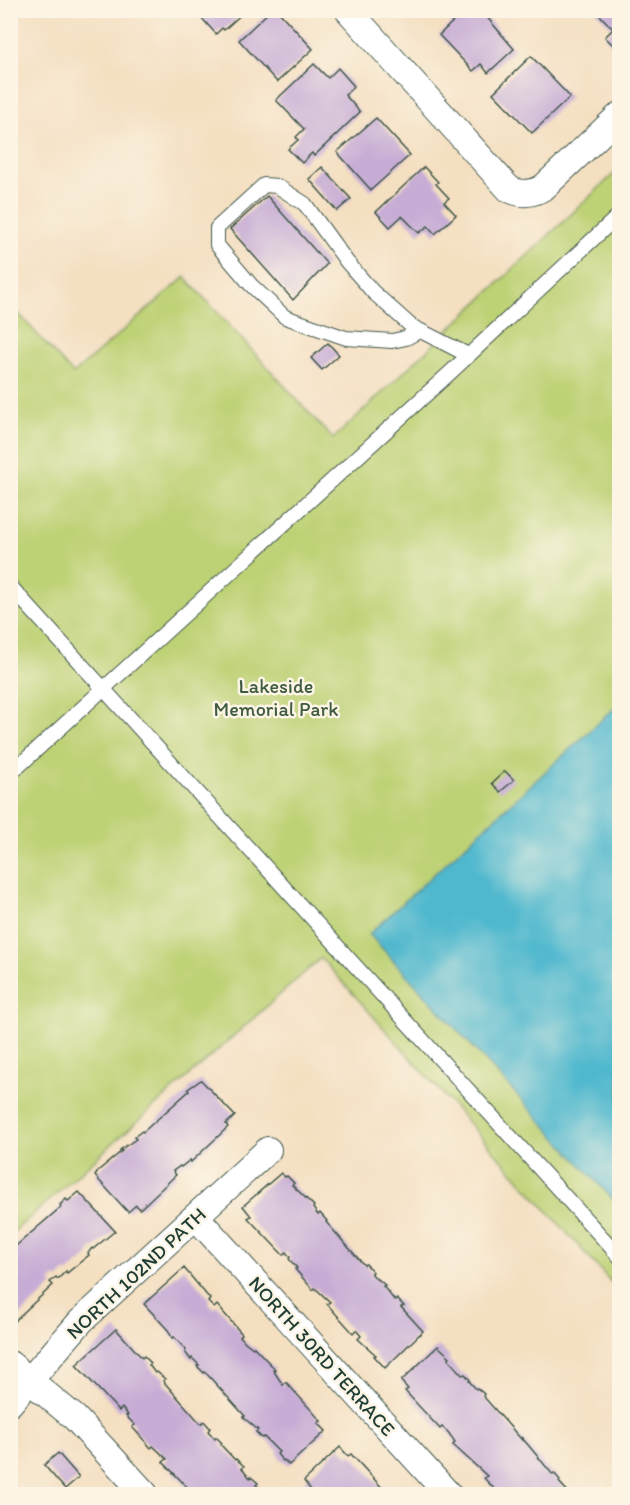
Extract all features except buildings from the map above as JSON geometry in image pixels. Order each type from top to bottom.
[{"type":"street","points":[[348,10],[509,189],[521,193],[533,192],[544,187],[620,115]]},
{"type":"street","name":"NORTH 102ND PATH","points":[[10,1403],[81,1321],[268,1150]]},
{"type":"street","name":"NORTH 30RD TERRACE","points":[[196,1217],[448,1494]]},
{"type":"street","points":[[10,1364],[75,1418],[145,1494]]},
{"type":"lane","points":[[419,331],[406,338],[392,341],[346,338],[285,317],[251,285],[217,245],[217,228],[264,185],[277,186],[305,204],[373,292],[411,326],[468,355]]},
{"type":"lane","points":[[10,774],[620,214]]},
{"type":"lane","points":[[10,586],[620,1257]]},
{"type":"green space","name":"Lakeside Memorial Park","points":[[619,169],[619,1291],[321,958],[11,1234],[10,304],[73,374],[185,277],[333,439]]},
{"type":"water","points":[[619,704],[619,1206],[369,934]]}]
